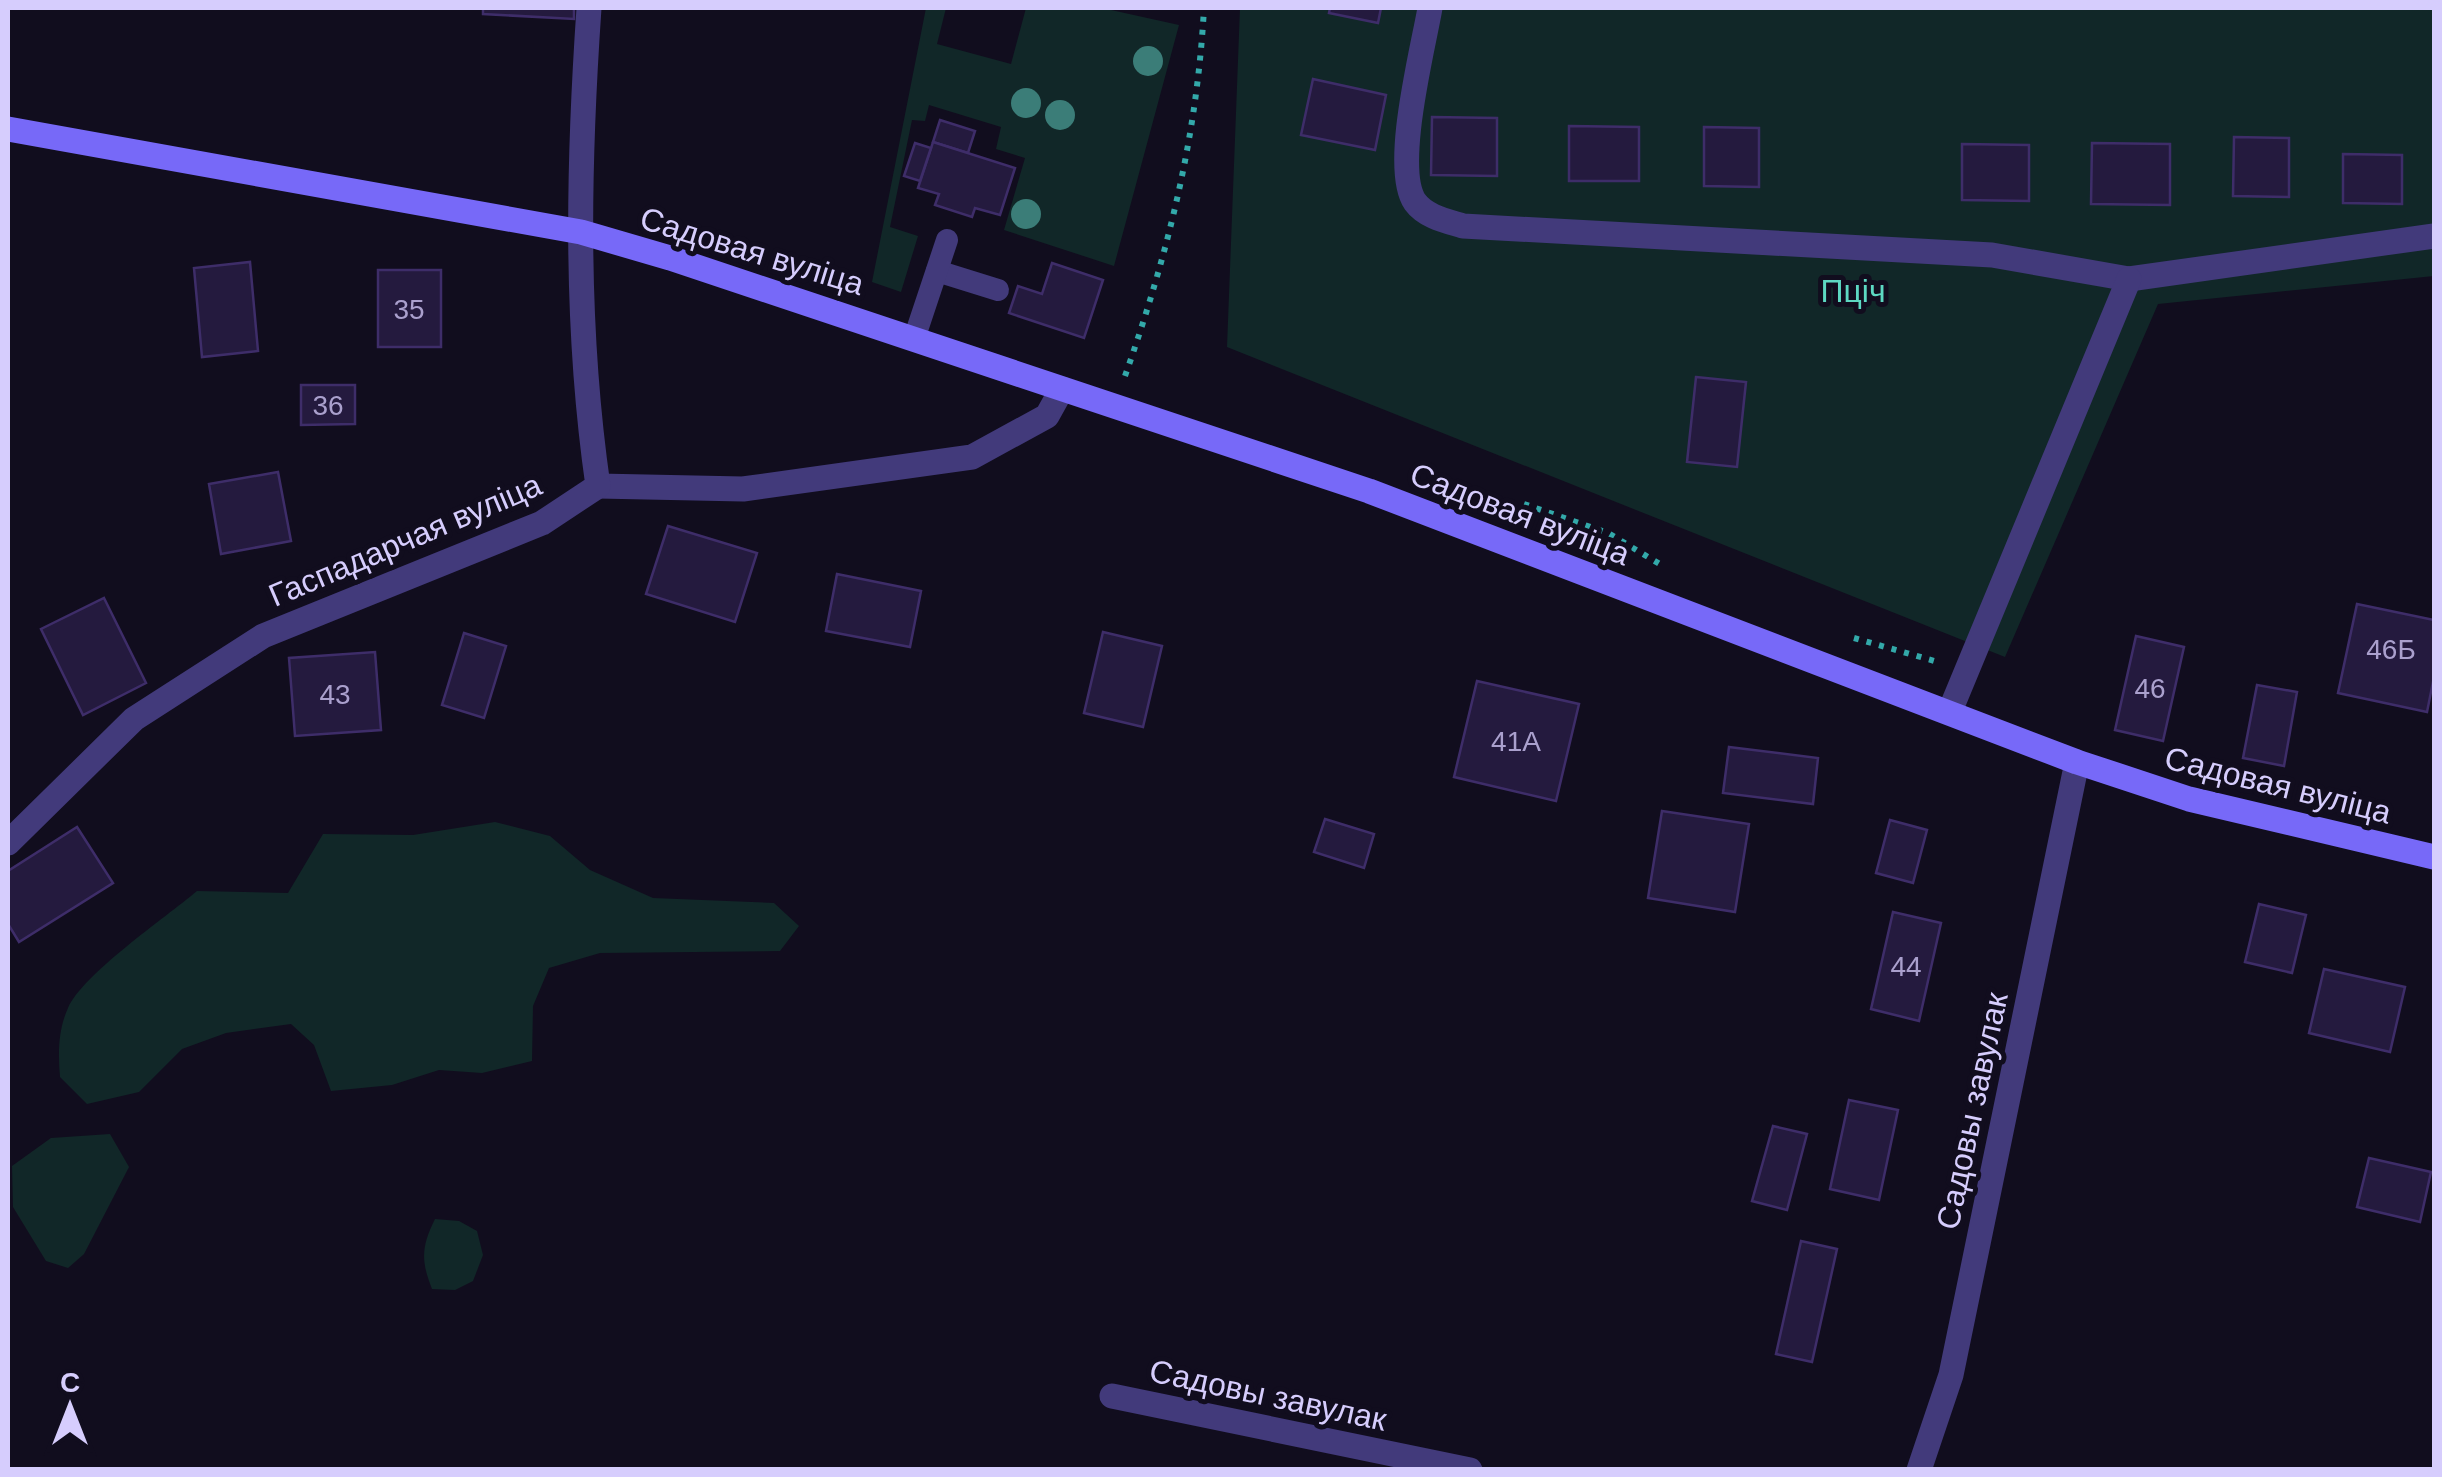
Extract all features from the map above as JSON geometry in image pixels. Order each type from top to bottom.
[{"type":"street","points":[[589,8],[580,144],[580,319],[598,486],[743,489],[972,457],[1028,430],[1047,416],[1062,388]]},
{"type":"street","points":[[1430,8],[1404,155],[1414,200],[1431,216],[1463,226],[1992,254],[2129,280],[2434,236]]},
{"type":"street","name":"Садовая вуліца","points":[[8,129],[580,232],[915,336],[1368,491],[2077,762],[2189,799],[2434,857]]},
{"type":"street","points":[[1950,712],[2129,280]]},
{"type":"street","name":"Гаспадарчая вуліца","points":[[8,842],[134,719],[263,636],[542,522],[598,486]]},
{"type":"street","name":"Садовы завулак","points":[[1919,1470],[1951,1376],[2077,762]]},
{"type":"street","name":"Садовы завулак","points":[[1112,1396],[1470,1470]]},
{"type":"lane","points":[[915,336],[948,240]]},
{"type":"lane","points":[[938,271],[998,290]]},
{"type":"path","points":[[1115,405],[1181,196],[1195,124],[1204,8]]},
{"type":"green space","points":[[926,8],[946,8],[937,44],[1011,64],[1026,8],[1102,8],[1179,25],[1114,266],[1004,230],[1025,158],[996,149],[1001,127],[929,105],[925,121],[912,120],[890,227],[918,236],[901,292],[872,282]]},
{"type":"green space","name":"Пціч","points":[[1240,8],[2434,8],[2434,276],[2158,304],[2005,657],[1227,347]]},
{"type":"green space","points":[[495,822],[550,836],[590,870],[653,898],[774,903],[799,926],[780,951],[600,953],[549,968],[533,1006],[532,1061],[482,1073],[439,1070],[392,1085],[331,1091],[314,1045],[291,1024],[226,1033],[182,1049],[139,1092],[87,1104],[60,1077],[61,1033],[68,1008],[77,994],[107,963],[197,891],[288,893],[323,834],[413,835]]},
{"type":"green space","points":[[110,1134],[129,1167],[84,1254],[68,1268],[46,1261],[13,1207],[12,1166],[51,1138]]},
{"type":"green space","points":[[435,1219],[459,1221],[477,1231],[483,1255],[473,1281],[455,1290],[432,1289],[426,1270],[425,1246]]},
{"type":"building","points":[[483,8],[574,8],[574,19],[483,14]]},
{"type":"building","points":[[1330,8],[1381,8],[1378,23],[1329,13]]},
{"type":"building","points":[[1313,79],[1386,95],[1375,150],[1301,135]]},
{"type":"building","points":[[1432,117],[1497,118],[1497,176],[1431,175]]},
{"type":"building","points":[[940,120],[975,131],[968,153],[933,142]]},
{"type":"building","points":[[1569,126],[1639,127],[1639,181],[1569,181]]},
{"type":"building","points":[[1704,127],[1759,128],[1759,187],[1704,186]]},
{"type":"building","points":[[2234,137],[2289,138],[2289,197],[2233,196]]},
{"type":"building","points":[[933,142],[1015,168],[1000,215],[975,208],[972,217],[935,205],[939,194],[918,188]]},
{"type":"building","points":[[915,143],[931,148],[920,181],[904,176]]},
{"type":"building","points":[[2092,143],[2170,144],[2170,205],[2091,204]]},
{"type":"building","points":[[1962,144],[2029,145],[2029,201],[1962,200]]},
{"type":"building","points":[[2343,154],[2402,155],[2402,204],[2343,203]]},
{"type":"building","points":[[250,262],[258,351],[202,357],[194,268]]},
{"type":"building","points":[[1052,263],[1103,280],[1084,338],[1009,313],[1018,286],[1042,294]]},
{"type":"building","points":[[378,270],[441,270],[441,347],[378,347]]},
{"type":"building","points":[[1696,377],[1746,382],[1737,467],[1687,462]]},
{"type":"building","points":[[301,385],[355,385],[355,424],[301,425]]},
{"type":"building","points":[[278,472],[291,541],[221,554],[209,484]]},
{"type":"building","points":[[668,526],[757,553],[735,622],[646,594]]},
{"type":"building","points":[[837,574],[921,591],[910,647],[826,631]]},
{"type":"building","points":[[104,598],[146,683],[83,715],[41,629]]},
{"type":"building","points":[[2357,604],[2434,620],[2434,677],[2427,712],[2338,693]]},
{"type":"building","points":[[1103,632],[1162,646],[1143,727],[1084,713]]},
{"type":"building","points":[[464,633],[506,646],[484,718],[442,705]]},
{"type":"building","points":[[2136,636],[2184,647],[2163,741],[2115,730]]},
{"type":"building","points":[[375,652],[381,730],[295,736],[289,658]]},
{"type":"building","points":[[1477,681],[1579,704],[1556,801],[1454,777]]},
{"type":"building","points":[[2257,685],[2297,692],[2284,766],[2243,758]]},
{"type":"building","points":[[1729,747],[1818,758],[1813,804],[1723,793]]},
{"type":"building","points":[[1662,811],[1749,824],[1735,912],[1648,898]]},
{"type":"building","points":[[1325,819],[1374,834],[1364,868],[1314,852]]},
{"type":"building","points":[[1890,820],[1927,830],[1913,883],[1876,873]]},
{"type":"building","points":[[77,827],[113,883],[19,942],[8,924],[8,871]]},
{"type":"building","points":[[2259,904],[2306,915],[2292,973],[2245,962]]},
{"type":"building","points":[[1893,912],[1941,923],[1919,1021],[1871,1009]]},
{"type":"building","points":[[2324,969],[2405,987],[2390,1052],[2309,1033]]},
{"type":"building","points":[[1849,1100],[1898,1110],[1879,1200],[1830,1189]]},
{"type":"building","points":[[1773,1126],[1807,1134],[1787,1210],[1752,1201]]},
{"type":"building","points":[[2369,1158],[2431,1172],[2420,1222],[2357,1207]]},
{"type":"building","points":[[1801,1241],[1837,1249],[1812,1362],[1776,1354]]}]
